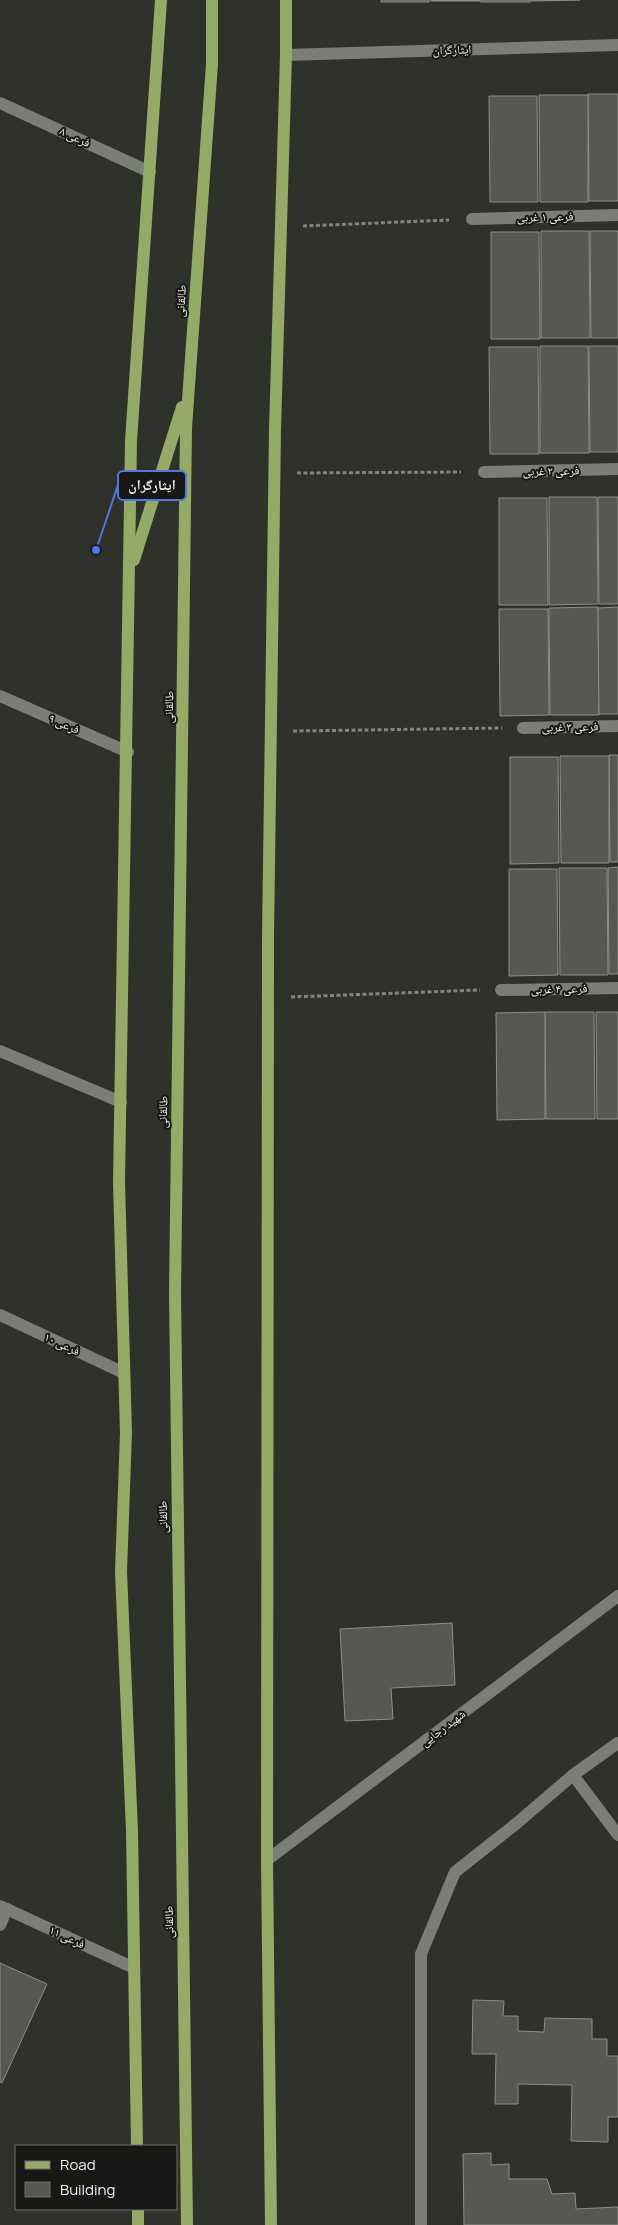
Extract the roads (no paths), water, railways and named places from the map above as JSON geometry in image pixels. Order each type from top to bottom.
[{"type":"main road","points":[[137,2145],[132,1831],[121,1572],[126,1433],[119,1205],[132,441],[160,0]]},
{"type":"main road","name":"طالقانی","points":[[187,2225],[174,1346],[186,428],[212,64],[212,0]]},
{"type":"main road","points":[[271,2225],[268,1860],[268,998],[274,473],[286,0]]},
{"type":"main road","points":[[130,572],[189,386]]},
{"type":"main road","points":[[138,2210],[138,2225]]},
{"type":"street","name":"ایثارگران","points":[[286,56],[618,45]]},
{"type":"street","name":"فرعی ۸","points":[[0,103],[150,172]]},
{"type":"street","name":"فرعی ۱ غربی","points":[[472,219],[618,215]]},
{"type":"street","name":"فرعی ۲ غربی","points":[[484,472],[618,469]]},
{"type":"street","name":"فرعی ۹","points":[[0,696],[128,752]]},
{"type":"street","name":"فرعی ۳ غربی","points":[[523,728],[618,726]]},
{"type":"street","name":"فرعی ۴ غربی","points":[[501,990],[618,988]]},
{"type":"street","points":[[0,1051],[121,1102]]},
{"type":"street","name":"فرعی ۱۰","points":[[0,1315],[124,1373]]},
{"type":"street","name":"شهید رجایی","points":[[268,1860],[618,1596]]},
{"type":"street","points":[[421,2225],[421,1954],[455,1872],[518,1823],[573,1775],[618,1743]]},
{"type":"street","points":[[573,1775],[618,1835]]},
{"type":"street","points":[[0,1925],[3,1907]]},
{"type":"street","name":"فرعی ۱۱","points":[[3,1907],[134,1968]]},
{"type":"place","name":"ایثارگران","points":[[96,550]]}]
